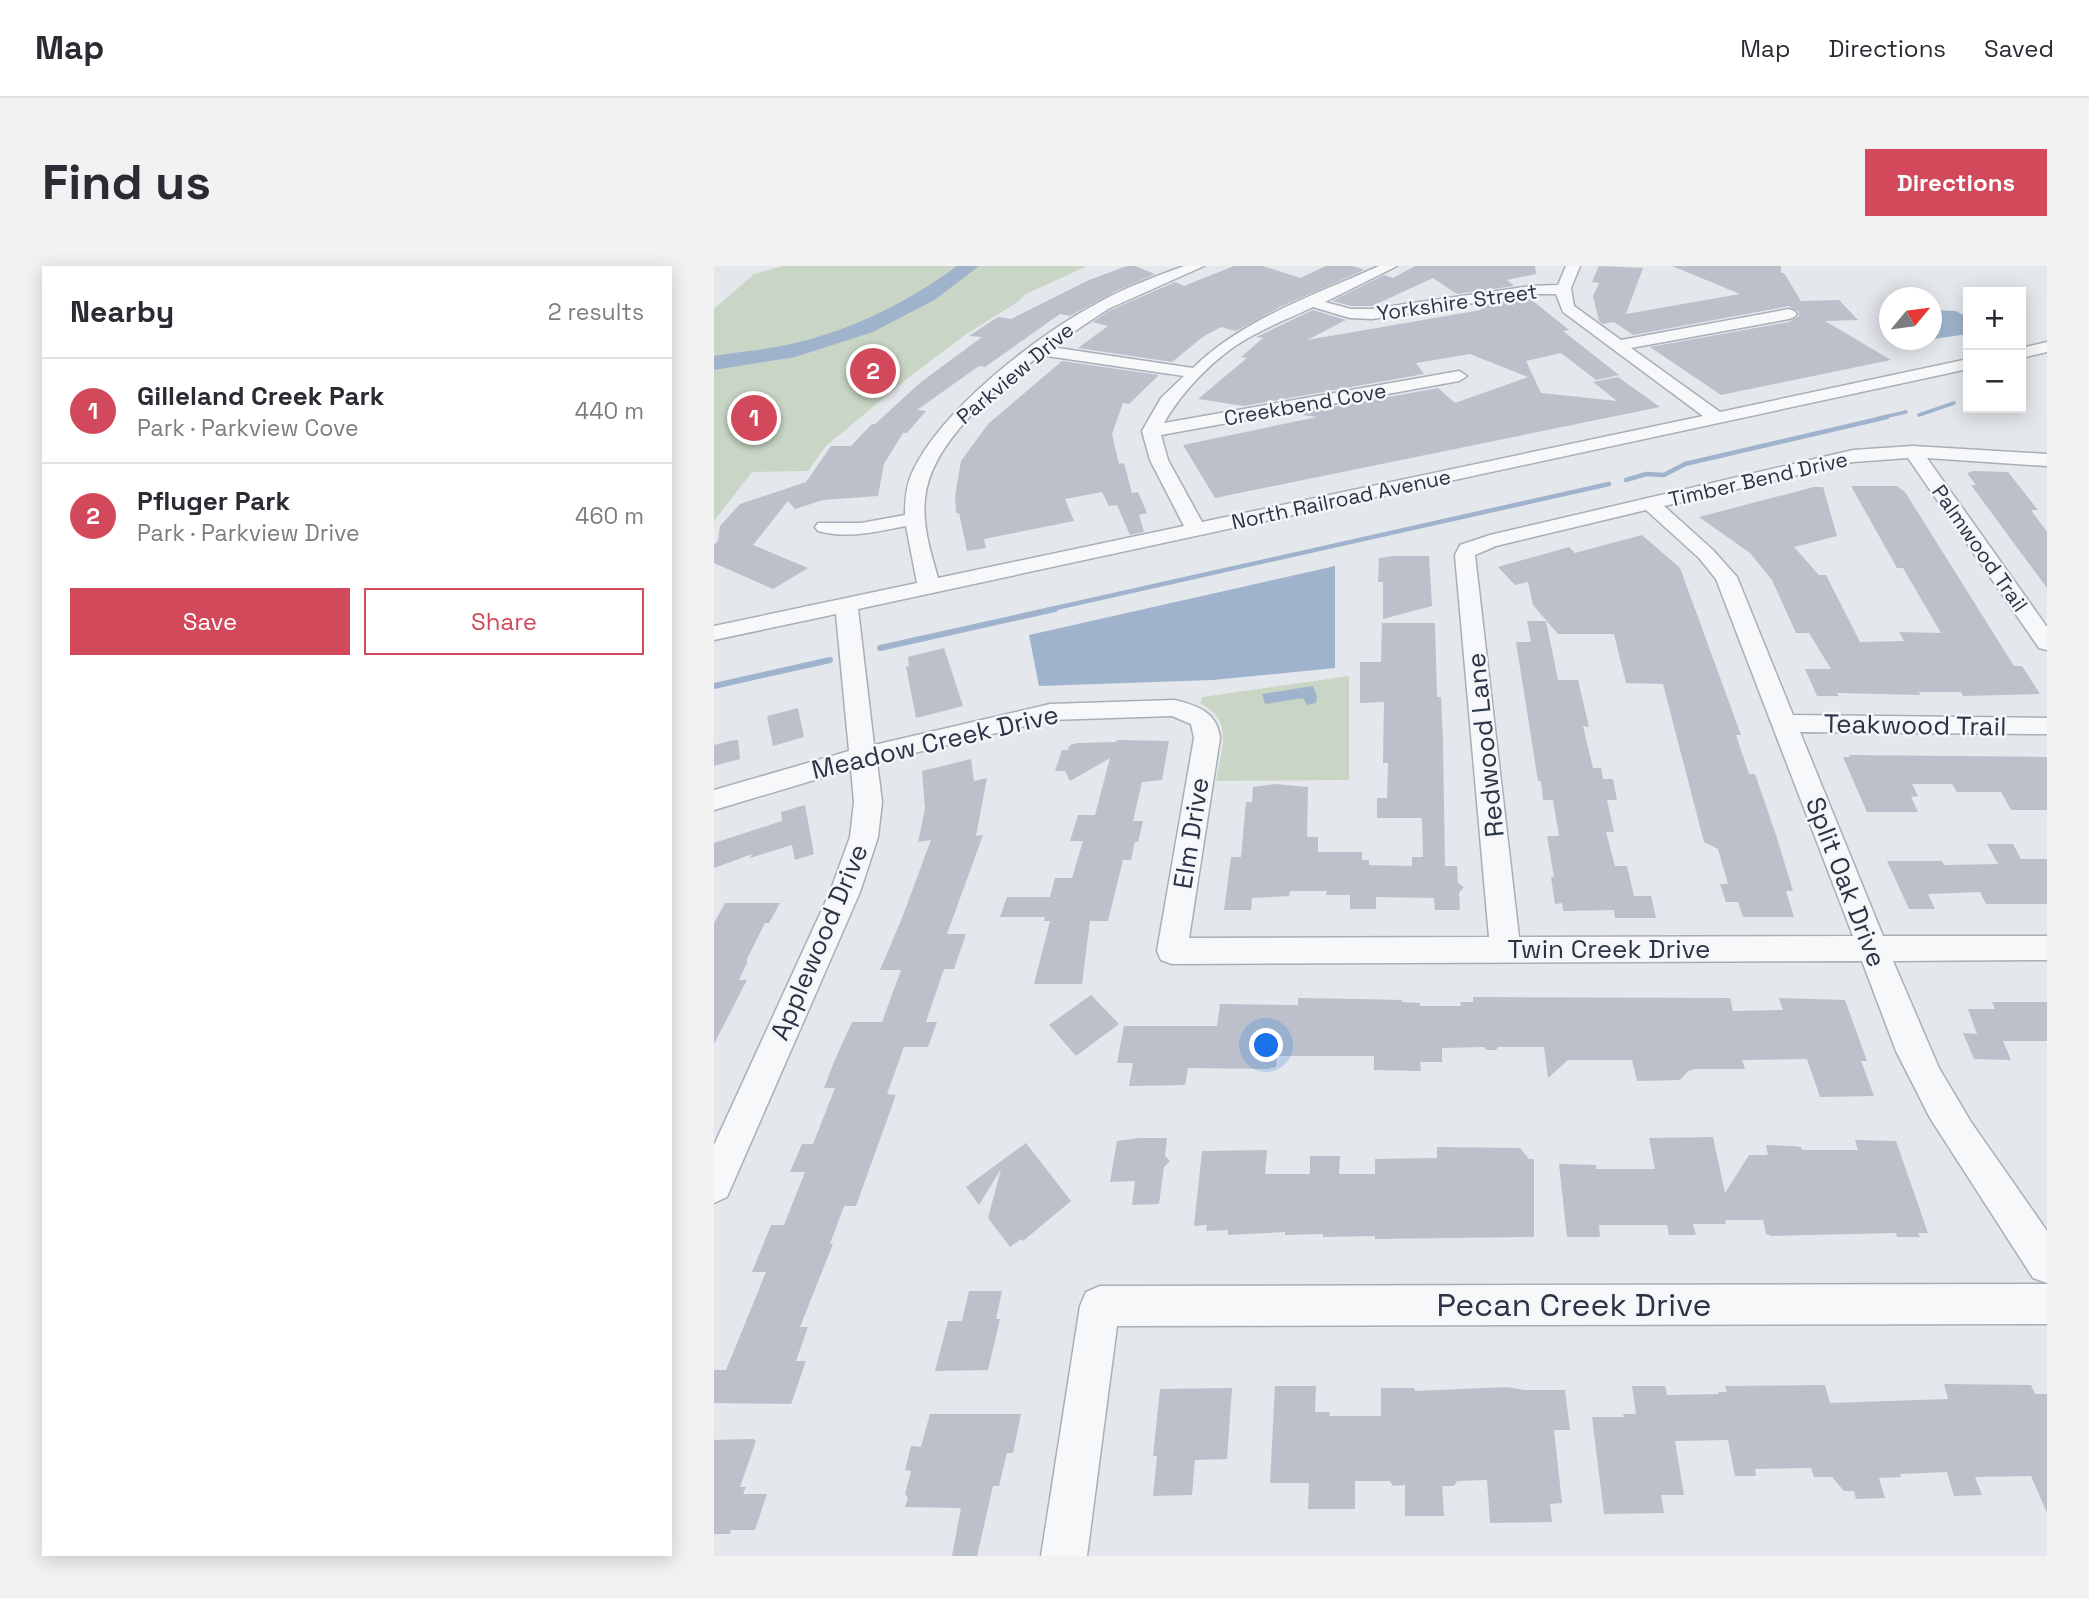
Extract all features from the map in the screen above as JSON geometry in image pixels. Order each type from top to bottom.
[{"type":"street","name":"Parkview Drive","points":[[929,587],[913,519],[921,473],[948,431],[1038,350],[1091,312],[1197,266]]},
{"type":"street","points":[[1196,530],[1159,460],[1151,431],[1167,402],[1196,373],[1242,335],[1390,266]]},
{"type":"street","points":[[1573,266],[1563,289],[1563,302],[1568,309],[1717,418]]},
{"type":"street","name":"Yorkshire Street","points":[[1310,302],[1350,313],[1372,314],[1531,290],[1563,289]]},
{"type":"street","points":[[1616,346],[1789,314]]},
{"type":"street","points":[[2026,352],[2047,347]]},
{"type":"street","points":[[1038,350],[1196,373]]},
{"type":"street","name":"North Railroad Avenue","points":[[714,633],[1963,365]]},
{"type":"street","name":"Creekbend Cove","points":[[1151,431],[1459,376]]},
{"type":"street","name":"Timber Bend Drive","points":[[1474,545],[1853,456],[1913,452],[2047,460]]},
{"type":"street","name":"Palmwood Trail","points":[[1913,452],[2047,643]]},
{"type":"street","name":"Split Oak Drive","points":[[1650,504],[1706,554],[1727,577],[1930,1088],[1962,1140],[2047,1264]]},
{"type":"street","points":[[825,527],[861,528],[913,519]]},
{"type":"street","name":"Redwood Lane","points":[[1474,545],[1467,549],[1465,555],[1505,950]]},
{"type":"street","name":"Applewood Drive","points":[[714,1185],[845,892],[864,837],[868,802],[846,605]]},
{"type":"street","name":"Meadow Creek Drive","points":[[714,800],[752,786],[864,756],[1050,712],[1175,708],[1200,718]]},
{"type":"street","name":"Elm Drive","points":[[1172,951],[1207,738],[1206,727],[1200,718]]},
{"type":"street","name":"Teakwood Trail","points":[[1784,723],[2047,726]]},
{"type":"street","name":"Twin Creek Drive","points":[[1172,951],[2047,948]]},
{"type":"street","name":"Pecan Creek Drive","points":[[1064,1556],[1100,1306],[2047,1304]]},
{"type":"green space","points":[[783,266],[1087,266],[1024,295],[1019,301],[965,335],[826,446],[808,471],[752,472],[714,521],[714,309],[754,274]]},
{"type":"green space","points":[[1349,676],[1349,780],[1216,781],[1222,747],[1222,727],[1211,710],[1200,703],[1203,697]]},
{"type":"water","points":[[1942,310],[1956,311],[1963,315],[1963,335],[1942,338]]},
{"type":"water","points":[[1335,566],[1335,668],[1213,680],[1039,686],[1029,635]]},
{"type":"water","points":[[1313,686],[1316,703],[1307,705],[1303,698],[1265,704],[1262,694]]},
{"type":"building","points":[[1127,266],[1135,266],[1155,274],[1070,316],[1060,314],[985,367],[979,366],[917,410],[926,411],[907,433],[903,433],[884,464],[878,496],[823,500],[795,509],[788,501],[753,545],[808,568],[773,589],[714,563],[714,545],[718,541],[720,526],[740,504],[806,482],[831,446],[851,446],[921,382],[982,337],[969,336],[998,317],[1011,319],[1089,280]]},
{"type":"building","points":[[1234,266],[1263,266],[1300,278],[1326,266],[1353,266],[1364,270],[1280,307],[1236,331],[1221,327],[1204,336],[1172,362],[1078,348],[1108,326],[1093,322],[1109,311],[1175,282],[1184,286]]},
{"type":"building","points":[[1415,266],[1535,266],[1536,274],[1507,280],[1514,286],[1457,294],[1433,278],[1372,306],[1351,306],[1332,301],[1384,275],[1393,278]]},
{"type":"building","points":[[1599,266],[1643,268],[1626,314],[1740,294],[1672,266],[1781,266],[1781,273],[1784,273],[1801,301],[1839,300],[1858,320],[1825,321],[1891,360],[1721,395],[1650,347],[1789,322],[1799,316],[1799,312],[1789,306],[1633,335],[1614,322],[1603,324],[1599,321],[1593,296],[1599,283],[1592,282]]},
{"type":"building","points":[[1528,297],[1569,330],[1563,331],[1619,375],[1596,380],[1561,353],[1526,361],[1541,393],[1617,401],[1593,382],[1618,377],[1660,407],[1215,498],[1183,445],[1317,417],[1294,414],[1438,388],[1455,403],[1528,377],[1470,354],[1416,363],[1424,374],[1244,406],[1198,399],[1247,358],[1241,357],[1263,338],[1256,337],[1313,310],[1346,320],[1307,340],[1481,310],[1474,306]]},
{"type":"building","points":[[1062,361],[1159,375],[1129,404],[1123,403],[1112,434],[1119,464],[1124,463],[1132,493],[1138,492],[1147,513],[1139,515],[1144,532],[1130,535],[1117,505],[1109,506],[1102,492],[1065,499],[1074,521],[984,539],[986,548],[967,551],[959,513],[956,513],[955,496],[961,461],[988,424]]},
{"type":"building","points":[[2008,472],[2038,510],[2031,510],[2047,532],[2047,588],[1971,485],[1976,485],[1967,473]]},
{"type":"building","points":[[1851,486],[1897,486],[1905,492],[2014,666],[2022,666],[2040,694],[1963,696],[1961,692],[1919,692],[1920,695],[1837,693],[1839,696],[1817,696],[1805,669],[1831,669],[1809,633],[1796,633],[1772,580],[1750,553],[1699,517],[1814,487],[1823,487],[1837,536],[1794,547],[1819,575],[1826,575],[1860,642],[1904,641],[1899,632],[1941,633],[1903,568],[1897,568]]},
{"type":"building","points":[[1642,535],[1680,568],[1741,735],[1736,735],[1749,774],[1755,774],[1776,835],[1793,891],[1786,891],[1794,917],[1743,917],[1738,902],[1726,902],[1720,884],[1728,884],[1718,849],[1704,842],[1663,684],[1626,683],[1614,634],[1558,634],[1533,605],[1528,582],[1515,585],[1498,567],[1569,547],[1575,553]]},
{"type":"building","points":[[1429,556],[1432,606],[1383,619],[1383,582],[1378,582],[1379,558]]},
{"type":"building","points":[[1527,621],[1546,621],[1558,680],[1578,680],[1589,727],[1583,726],[1593,768],[1601,768],[1603,779],[1613,779],[1617,800],[1607,800],[1614,832],[1606,832],[1615,866],[1627,866],[1634,896],[1651,896],[1656,918],[1615,918],[1614,910],[1563,911],[1562,903],[1555,904],[1551,877],[1554,877],[1547,836],[1559,836],[1553,800],[1543,800],[1541,781],[1538,781],[1516,642],[1531,642]]},
{"type":"building","points":[[1382,623],[1435,623],[1437,697],[1441,697],[1443,741],[1445,866],[1457,866],[1458,883],[1464,887],[1459,893],[1460,910],[1435,910],[1434,898],[1376,897],[1376,909],[1350,909],[1350,895],[1326,895],[1327,891],[1290,891],[1289,896],[1252,898],[1251,910],[1224,910],[1231,857],[1241,857],[1246,802],[1252,802],[1253,787],[1275,784],[1308,787],[1307,837],[1318,837],[1318,852],[1362,852],[1362,860],[1369,860],[1369,865],[1412,866],[1412,857],[1423,857],[1422,818],[1377,818],[1377,798],[1387,798],[1388,763],[1383,763],[1384,702],[1360,703],[1360,662],[1381,662]]},
{"type":"building","points":[[944,648],[963,706],[916,718],[906,667],[909,666],[908,657]]},
{"type":"building","points":[[798,708],[804,737],[773,746],[767,716]]},
{"type":"building","points":[[738,740],[740,759],[714,766],[714,745]]},
{"type":"building","points":[[1117,740],[1169,741],[1162,780],[1142,782],[1133,821],[1143,821],[1138,842],[1135,842],[1131,860],[1123,860],[1108,921],[1090,921],[1082,984],[1034,984],[1050,921],[1044,921],[1045,917],[1000,917],[1007,897],[1050,897],[1055,878],[1072,878],[1083,841],[1070,841],[1078,815],[1095,815],[1110,758],[1070,781],[1065,771],[1055,771],[1062,750],[1068,750],[1070,745],[1078,743]]},
{"type":"building","points":[[1849,755],[2047,757],[2047,810],[2011,810],[2001,792],[1957,792],[1952,784],[1912,784],[1918,796],[1911,797],[1918,812],[1867,812],[1843,757],[1850,757]]},
{"type":"building","points":[[971,759],[974,781],[987,778],[976,836],[983,835],[947,934],[966,934],[954,969],[944,969],[926,1022],[937,1022],[928,1047],[904,1047],[887,1094],[896,1095],[856,1206],[844,1206],[830,1244],[833,1244],[800,1327],[808,1327],[796,1361],[806,1361],[791,1404],[714,1403],[714,1370],[726,1370],[766,1272],[752,1272],[771,1225],[784,1225],[805,1172],[790,1172],[802,1144],[813,1144],[835,1088],[824,1088],[834,1062],[852,1022],[882,1022],[901,970],[880,970],[931,840],[918,842],[925,809],[922,771]]},
{"type":"building","points":[[805,805],[814,854],[795,860],[792,845],[750,858],[752,854],[714,868],[714,843],[782,821],[781,812]]},
{"type":"building","points":[[1987,844],[2013,844],[2021,859],[2047,859],[2047,904],[1986,904],[1980,892],[1928,894],[1935,909],[1909,909],[1887,861],[1942,861],[1944,865],[1998,864]]},
{"type":"building","points":[[725,903],[780,903],[769,923],[765,923],[746,961],[739,980],[747,980],[714,1044],[714,923]]},
{"type":"building","points":[[1091,995],[1119,1024],[1076,1056],[1049,1025]]},
{"type":"building","points":[[1473,997],[1730,998],[1733,1011],[1783,1010],[1779,998],[1845,1000],[1867,1061],[1861,1061],[1874,1096],[1820,1097],[1807,1059],[1742,1060],[1745,1069],[1695,1069],[1688,1071],[1680,1080],[1637,1081],[1632,1060],[1568,1060],[1548,1078],[1544,1047],[1498,1047],[1496,1050],[1487,1050],[1484,1047],[1442,1048],[1442,1062],[1420,1062],[1421,1071],[1374,1070],[1374,1056],[1277,1056],[1276,1067],[1267,1069],[1188,1068],[1185,1085],[1129,1086],[1133,1063],[1117,1063],[1124,1026],[1217,1026],[1220,1004],[1298,1005],[1298,998],[1402,1000],[1420,1003],[1420,1006],[1461,1006],[1460,1002],[1473,1002]]},
{"type":"building","points":[[1992,1002],[2047,1002],[2047,1041],[2003,1041],[2011,1060],[1974,1059],[1963,1033],[1977,1034],[1968,1009],[1995,1009]]},
{"type":"building","points":[[1713,1137],[1725,1193],[1749,1155],[1768,1155],[1766,1145],[1801,1147],[1802,1150],[1858,1150],[1855,1140],[1896,1141],[1928,1233],[1918,1233],[1920,1237],[1897,1237],[1896,1233],[1772,1236],[1766,1234],[1763,1220],[1725,1220],[1726,1224],[1693,1224],[1696,1235],[1669,1235],[1667,1225],[1599,1225],[1600,1237],[1567,1237],[1559,1164],[1596,1165],[1596,1169],[1655,1169],[1649,1138]]},
{"type":"building","points":[[1167,1138],[1165,1156],[1170,1161],[1164,1167],[1159,1204],[1132,1205],[1135,1181],[1110,1182],[1117,1141]]},
{"type":"building","points":[[1026,1143],[1071,1201],[1023,1241],[1021,1239],[1010,1247],[988,1218],[1001,1169],[979,1205],[966,1187]]},
{"type":"building","points":[[1437,1147],[1520,1148],[1529,1159],[1534,1159],[1534,1237],[1375,1239],[1375,1236],[1285,1235],[1285,1232],[1228,1235],[1228,1230],[1206,1231],[1207,1225],[1194,1226],[1202,1151],[1267,1150],[1265,1174],[1310,1174],[1310,1156],[1340,1156],[1339,1174],[1375,1174],[1375,1159],[1437,1158]]},
{"type":"building","points":[[969,1291],[1002,1291],[996,1319],[1000,1319],[988,1370],[935,1371],[948,1321],[962,1321]]},
{"type":"building","points":[[1944,1384],[2031,1385],[2035,1394],[2047,1394],[2047,1513],[2031,1476],[1975,1477],[1982,1495],[1954,1496],[1947,1472],[1900,1474],[1901,1477],[1879,1478],[1885,1498],[1856,1499],[1854,1491],[1844,1491],[1832,1477],[1814,1477],[1811,1468],[1755,1469],[1756,1476],[1735,1476],[1728,1440],[1675,1441],[1684,1495],[1661,1495],[1664,1513],[1604,1514],[1592,1417],[1624,1417],[1623,1414],[1636,1414],[1632,1386],[1665,1386],[1667,1395],[1719,1394],[1718,1392],[1727,1392],[1725,1386],[1825,1385],[1830,1403],[1948,1399]]},
{"type":"building","points":[[1275,1386],[1316,1386],[1315,1412],[1330,1412],[1329,1416],[1381,1416],[1381,1388],[1414,1388],[1415,1391],[1508,1387],[1524,1390],[1565,1390],[1570,1430],[1554,1430],[1562,1503],[1550,1504],[1552,1522],[1490,1523],[1487,1480],[1457,1481],[1454,1486],[1442,1486],[1444,1516],[1405,1516],[1405,1485],[1393,1486],[1390,1481],[1355,1481],[1355,1509],[1308,1509],[1309,1483],[1270,1483]]},
{"type":"building","points":[[1232,1388],[1227,1459],[1195,1460],[1192,1495],[1153,1496],[1157,1456],[1153,1456],[1160,1389]]},
{"type":"building","points":[[930,1414],[1021,1414],[1013,1453],[1007,1453],[999,1486],[993,1486],[977,1556],[952,1556],[961,1508],[905,1507],[908,1498],[905,1494],[911,1471],[905,1470],[911,1446],[921,1447]]},
{"type":"building","points":[[714,1440],[756,1441],[740,1487],[746,1487],[743,1494],[767,1494],[755,1530],[731,1530],[730,1534],[714,1534]]},
{"type":"waterway","points":[[714,363],[795,350],[865,328],[929,295],[969,266]]},
{"type":"waterway","points":[[1919,415],[1954,403]]},
{"type":"waterway","points":[[1879,418],[1906,412]]},
{"type":"waterway","points":[[1626,480],[1646,474],[1664,475],[1685,464],[1887,417]]},
{"type":"waterway","points":[[1047,610],[1609,484]]},
{"type":"waterway","points":[[880,648],[1055,609]]},
{"type":"waterway","points":[[714,686],[830,660]]},
{"type":"place","name":"Pfluger Park","points":[[873,371]]},
{"type":"place","name":"Gilleland Creek Park","points":[[754,418]]}]
